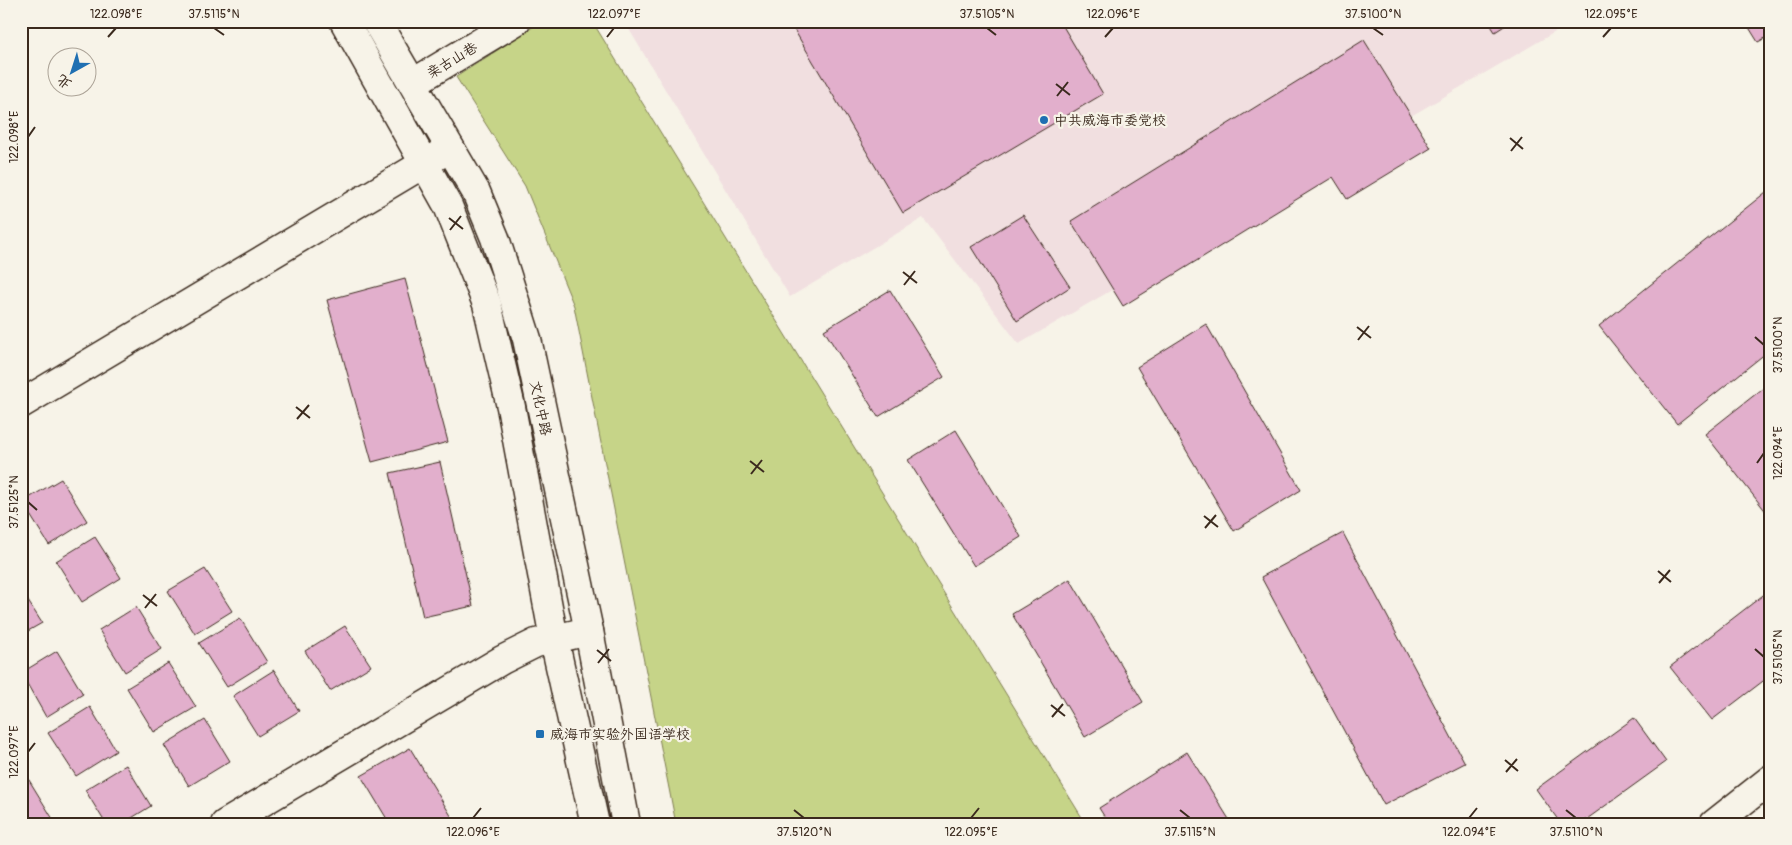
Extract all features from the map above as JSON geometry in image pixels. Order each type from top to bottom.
[{"type":"main road","points":[[344,21],[448,206],[487,304],[511,407],[554,639],[595,824]]},
{"type":"main road","name":"文化中路","points":[[376,21],[476,192],[495,238],[526,339],[589,631],[626,824]]},
{"type":"main road","name":"亲古山巷","points":[[413,83],[516,21]]},
{"type":"main road","points":[[21,404],[450,148]]},
{"type":"main road","points":[[225,824],[502,660],[536,643],[589,631]]},
{"type":"main road","points":[[1714,824],[1771,779]]},
{"type":"shaded area","name":"中共威海市委党校","points":[[624,21],[1574,21],[1019,344],[923,218],[790,297]]},
{"type":"green space","points":[[542,21],[592,21],[1086,824],[676,824],[574,306],[525,186],[456,77]]},
{"type":"building","points":[[789,21],[1060,21],[1103,94],[903,213]]},
{"type":"building","points":[[1488,21],[1512,21],[1495,32]]},
{"type":"building","points":[[1745,21],[1771,21],[1771,35],[1758,42]]},
{"type":"building","points":[[1364,40],[1431,148],[1347,199],[1333,177],[1123,306],[1071,221]]},
{"type":"building","points":[[1771,188],[1771,349],[1677,424],[1599,326]]},
{"type":"building","points":[[1023,215],[1070,287],[1017,321],[971,247]]},
{"type":"building","points":[[405,279],[448,442],[372,462],[327,300]]},
{"type":"building","points":[[890,290],[944,377],[878,417],[824,330]]},
{"type":"building","points":[[1206,324],[1301,490],[1234,531],[1137,367]]},
{"type":"building","points":[[1771,382],[1771,518],[1705,434]]},
{"type":"building","points":[[956,430],[1021,537],[974,566],[908,460]]},
{"type":"building","points":[[440,462],[473,606],[423,617],[390,473]]},
{"type":"building","points":[[61,479],[87,521],[49,545],[22,502]]},
{"type":"building","points":[[1343,533],[1465,763],[1384,805],[1261,577]]},
{"type":"building","points":[[95,537],[121,578],[82,602],[56,561]]},
{"type":"building","points":[[205,569],[232,611],[195,634],[168,591]]},
{"type":"building","points":[[1070,579],[1143,702],[1085,737],[1012,614]]},
{"type":"building","points":[[1771,589],[1771,675],[1712,720],[1670,667]]},
{"type":"building","points":[[21,590],[42,623],[21,635]]},
{"type":"building","points":[[136,607],[162,649],[125,672],[99,630]]},
{"type":"building","points":[[240,618],[267,662],[227,687],[199,643]]},
{"type":"building","points":[[345,626],[371,666],[330,691],[305,651]]},
{"type":"building","points":[[57,651],[83,694],[46,717],[21,673]]},
{"type":"building","points":[[168,663],[196,707],[154,732],[127,688]]},
{"type":"building","points":[[274,670],[299,711],[258,736],[233,696]]},
{"type":"building","points":[[90,707],[116,751],[76,776],[48,733]]},
{"type":"building","points":[[1634,718],[1666,762],[1580,824],[1561,824],[1536,789]]},
{"type":"building","points":[[205,720],[230,761],[189,786],[164,745]]},
{"type":"building","points":[[410,748],[456,824],[390,824],[361,776]]},
{"type":"building","points":[[1187,752],[1232,824],[1109,824],[1099,808]]},
{"type":"building","points":[[126,765],[151,806],[122,824],[106,824],[85,790]]},
{"type":"building","points":[[21,767],[56,824],[21,824]]},
{"type":"place","name":"中共威海市委党校","points":[[1044,120]]},
{"type":"place","name":"威海市实验外国语学校","points":[[540,734]]}]
